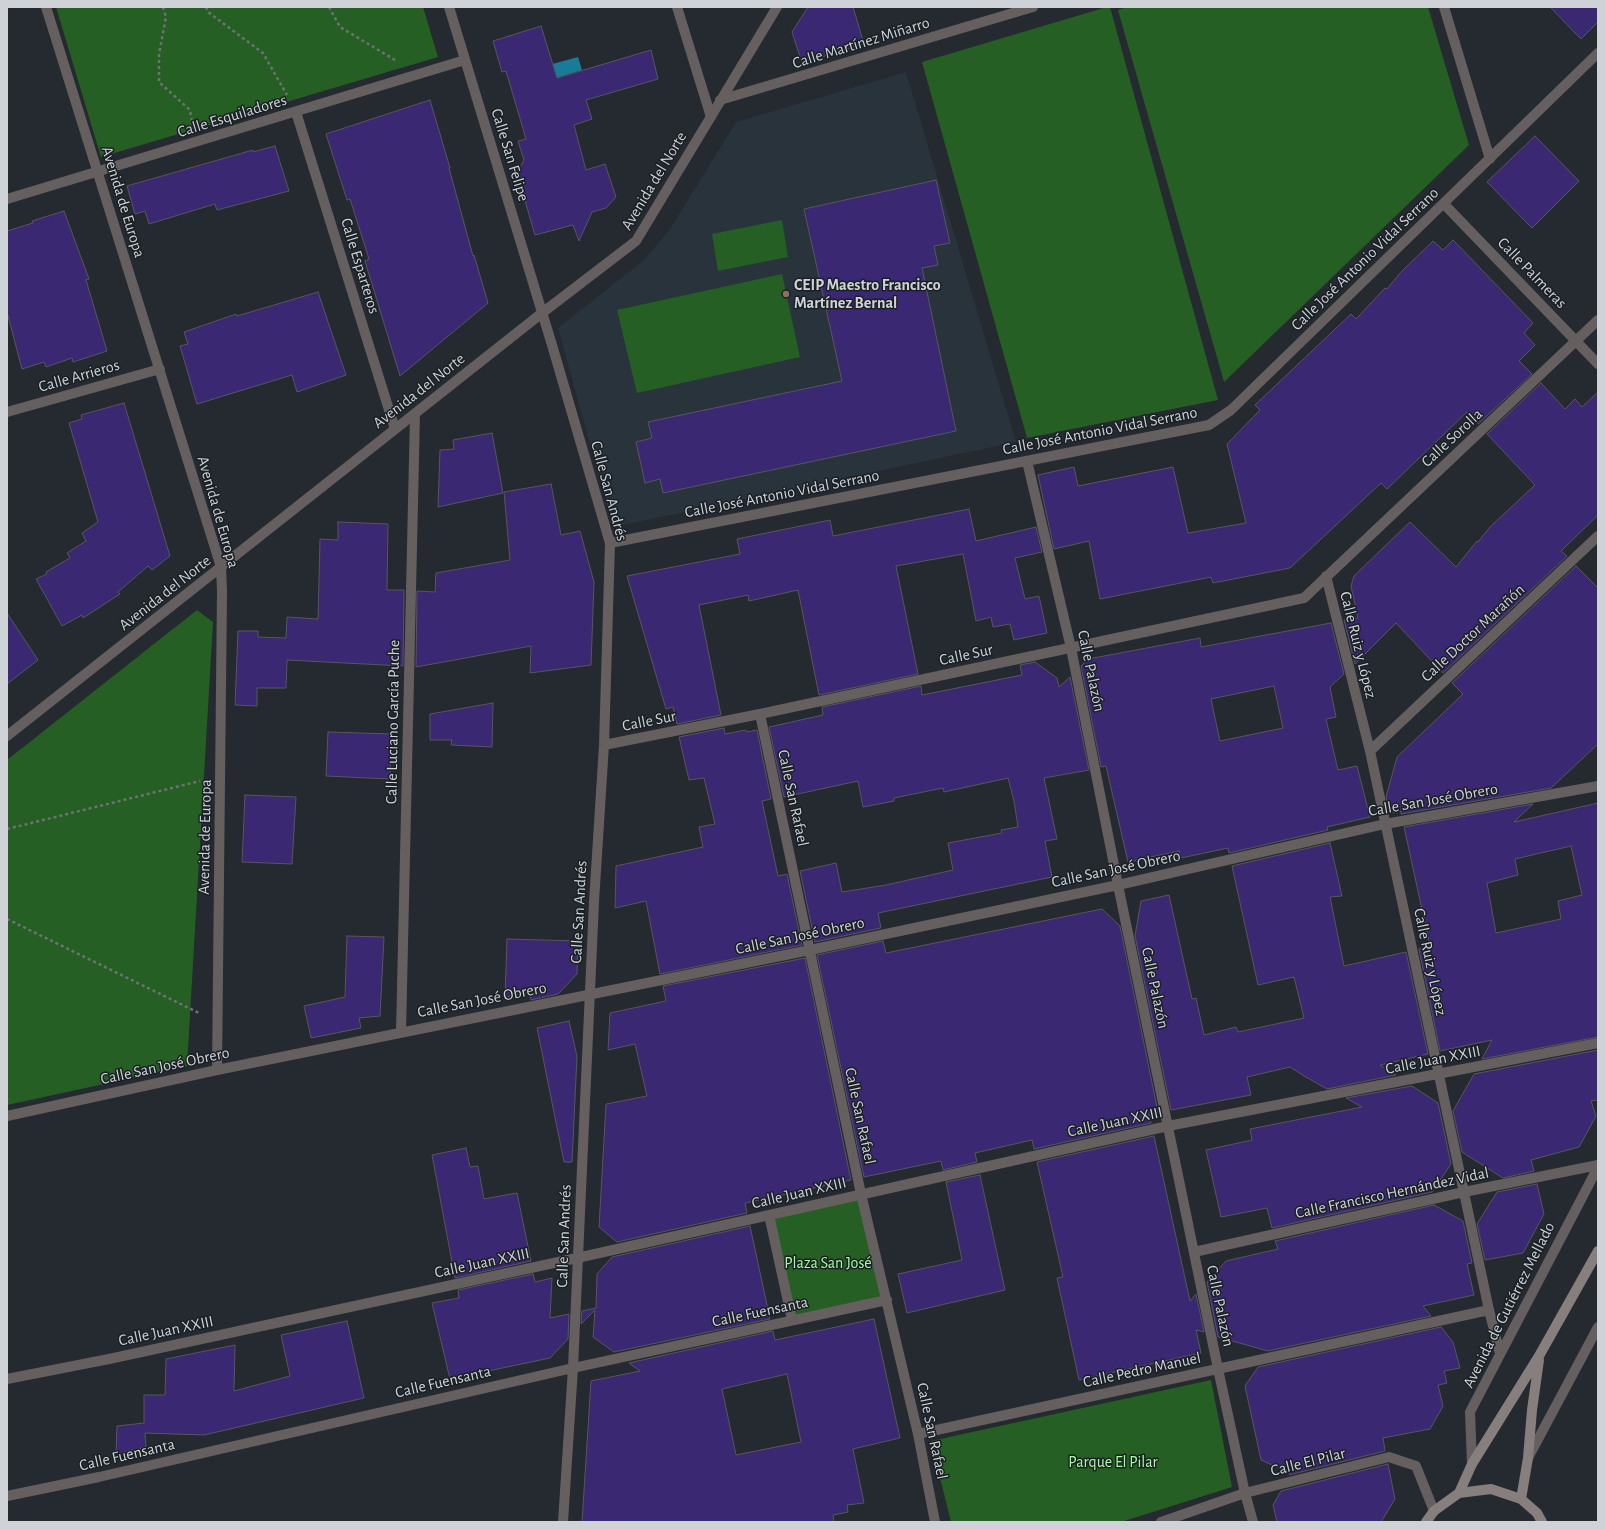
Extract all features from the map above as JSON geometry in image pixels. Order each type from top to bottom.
[{"type":"main road","name":"Avenida de Gutiérrez Mellado","points":[[1459,1493],[1472,1464],[1539,1356],[1598,1251]]},
{"type":"main road","name":"Avenida de Gutiérrez Mellado","points":[[1521,1499],[1528,1458],[1539,1356]]},
{"type":"main road","points":[[1426,1522],[1434,1511],[1459,1493],[1490,1489],[1521,1499],[1537,1513],[1542,1522]]},
{"type":"street","name":"Avenida de Europa","points":[[46,7],[221,567],[217,1070]]},
{"type":"street","name":"Calle San Felipe","points":[[449,7],[542,313]]},
{"type":"street","points":[[677,7],[710,117]]},
{"type":"street","name":"Avenida del Norte","points":[[7,736],[542,313],[636,242],[777,7]]},
{"type":"street","name":"Calle Martínez Miñarro","points":[[720,100],[1033,7]]},
{"type":"street","points":[[1444,7],[1490,159]]},
{"type":"street","name":"Calle José Antonio Vidal Serrano","points":[[610,543],[1209,425],[1231,410],[1598,53]]},
{"type":"street","name":"Calle Esquiladores","points":[[7,200],[465,60]]},
{"type":"street","name":"Calle Esparteros","points":[[296,112],[395,429]]},
{"type":"street","name":"Calle Palmeras","points":[[1444,204],[1598,364]]},
{"type":"street","name":"Calle San Andrés","points":[[542,313],[610,543],[604,745],[577,1258],[574,1368],[563,1522]]},
{"type":"street","name":"Calle Sorolla","points":[[1326,576],[1598,320]]},
{"type":"street","name":"Calle Arrieros","points":[[7,412],[160,369]]},
{"type":"street","name":"Calle Luciano García Puche","points":[[401,1032],[415,414]]},
{"type":"street","name":"Calle Palazón","points":[[1027,461],[1072,648],[1118,885],[1218,1369],[1245,1493],[1253,1522]]},
{"type":"street","name":"Calle Doctor Marañón","points":[[1370,751],[1598,536]]},
{"type":"street","name":"Calle Sur","points":[[604,745],[760,714],[1304,598],[1326,576]]},
{"type":"street","name":"Calle Ruiz y López","points":[[1326,576],[1370,751],[1489,1310],[1500,1354]]},
{"type":"street","name":"Calle San Rafael","points":[[760,714],[861,1194],[918,1434],[936,1522]]},
{"type":"street","points":[[1593,787],[1598,778]]},
{"type":"street","name":"Calle San José Obrero","points":[[7,1116],[217,1070],[810,950],[1118,885],[1385,824],[1593,787]]},
{"type":"street","name":"Calle Juan XXIII","points":[[7,1379],[109,1359],[577,1258],[1168,1126],[1598,1043]]},
{"type":"street","name":"Calle Francisco Hernández Vidal","points":[[1194,1252],[1464,1192],[1598,1166]]},
{"type":"street","name":"Avenida de Gutiérrez Mellado","points":[[1472,1464],[1470,1412],[1598,1166]]},
{"type":"street","points":[[769,1215],[792,1320]]},
{"type":"street","name":"Calle Fuensanta","points":[[7,1496],[99,1477],[574,1368],[887,1300]]},
{"type":"street","name":"Calle Pedro Manuel","points":[[918,1434],[1489,1310]]},
{"type":"street","name":"Avenida de Gutiérrez Mellado","points":[[1528,1458],[1598,1327]]},
{"type":"street","name":"Calle El Pilar","points":[[1161,1522],[1245,1493],[1389,1457],[1416,1466],[1434,1511]]},
{"type":"path","points":[[163,7],[166,17],[159,54],[159,82],[190,110],[197,142]]},
{"type":"path","points":[[206,7],[208,12],[263,53],[296,112]]},
{"type":"path","points":[[329,7],[340,27],[420,74]]},
{"type":"path","points":[[7,829],[220,776]]},
{"type":"path","points":[[7,919],[218,1022]]},
{"type":"shaded area","name":"CEIP Maestro Francisco Martínez Bernal","points":[[906,72],[1016,442],[613,527],[558,328],[644,260],[670,229],[736,122]]},
{"type":"green space","points":[[56,7],[423,7],[438,57],[101,157]]},
{"type":"green space","points":[[1110,7],[1218,400],[1027,438],[922,62]]},
{"type":"green space","points":[[1127,7],[1428,7],[1469,145],[1224,382],[1118,10]]},
{"type":"green space","points":[[782,220],[788,257],[718,271],[712,234]]},
{"type":"green space","points":[[782,274],[800,357],[637,393],[617,310]]},
{"type":"green space","points":[[197,610],[213,622],[187,1066],[7,1105],[7,760]]},
{"type":"green space","name":"Plaza San José","points":[[861,1194],[887,1300],[792,1320],[769,1215]]},
{"type":"green space","name":"Parque El Pilar","points":[[1211,1380],[1232,1487],[1121,1522],[951,1522],[931,1441]]},
{"type":"water","points":[[578,57],[582,70],[549,80],[545,66]]},
{"type":"building","points":[[808,7],[853,7],[864,44],[802,63],[792,32]]},
{"type":"building","points":[[1550,7],[1598,7],[1598,22],[1581,39]]},
{"type":"building","points":[[541,26],[557,78],[651,50],[658,79],[586,100],[592,119],[574,125],[586,170],[605,164],[616,197],[606,208],[592,212],[579,241],[573,225],[535,235],[517,173],[524,160],[518,141],[526,139],[506,71],[502,72],[493,41]]},
{"type":"building","points":[[430,100],[450,168],[473,256],[474,255],[488,303],[400,376],[365,261],[369,259],[350,199],[347,200],[326,134]]},
{"type":"building","points":[[1535,136],[1579,181],[1532,228],[1487,182]]},
{"type":"building","points":[[275,146],[289,191],[217,210],[215,204],[149,224],[145,211],[135,214],[127,186],[253,150],[253,152]]},
{"type":"building","points":[[936,180],[950,243],[934,246],[938,265],[922,268],[956,431],[663,493],[660,479],[645,483],[636,442],[652,438],[648,422],[842,381],[804,209]]},
{"type":"building","points":[[64,211],[89,279],[86,280],[107,351],[73,362],[72,358],[46,367],[44,362],[22,369],[7,312],[7,231]]},
{"type":"building","points":[[1453,240],[1533,323],[1524,333],[1535,345],[1519,361],[1532,374],[1478,424],[1467,412],[1387,489],[1381,483],[1290,568],[1213,583],[1211,577],[1100,599],[1089,541],[1054,549],[1038,475],[1074,467],[1078,486],[1173,467],[1188,533],[1246,523],[1227,444],[1260,410],[1255,405],[1351,314],[1356,319],[1433,241],[1443,250]]},
{"type":"building","points":[[318,292],[346,375],[297,392],[292,375],[197,404],[180,346],[188,344],[184,332],[236,314],[237,316]]},
{"type":"building","points":[[1541,383],[1565,409],[1575,399],[1582,407],[1598,392],[1598,515],[1561,551],[1567,556],[1443,673],[1396,623],[1355,664],[1344,620],[1358,618],[1351,586],[1354,576],[1410,522],[1456,567],[1490,527],[1535,485],[1487,434]]},
{"type":"building","points":[[124,403],[170,556],[152,570],[148,566],[118,592],[120,594],[83,618],[82,615],[62,626],[36,579],[47,574],[46,572],[70,558],[67,553],[86,541],[82,533],[98,522],[69,423],[82,419],[81,415]]},
{"type":"building","points":[[492,433],[503,493],[438,507],[440,450],[454,449],[453,440]]},
{"type":"building","points":[[551,484],[561,535],[580,531],[594,582],[591,665],[530,673],[531,646],[416,667],[417,591],[435,592],[436,573],[510,560],[504,492]]},
{"type":"building","points":[[969,509],[976,541],[1036,527],[1042,552],[1015,558],[1025,599],[1039,596],[1047,633],[1014,640],[1010,624],[993,627],[991,617],[976,621],[963,554],[896,566],[918,674],[819,695],[798,590],[749,601],[748,595],[699,605],[721,715],[677,724],[673,707],[666,709],[627,576],[740,554],[737,539],[830,520],[833,536]]},
{"type":"building","points":[[338,522],[388,524],[387,590],[404,590],[403,666],[287,660],[286,688],[257,688],[257,706],[235,705],[238,631],[258,631],[258,637],[286,638],[287,617],[318,619],[320,539],[338,540]]},
{"type":"building","points":[[1576,566],[1598,588],[1598,744],[1551,788],[1401,814],[1401,811],[1390,813],[1386,797],[1397,757],[1463,694],[1452,683]]},
{"type":"building","points":[[7,613],[38,660],[7,684]]},
{"type":"building","points":[[1331,623],[1344,674],[1330,687],[1336,717],[1326,719],[1338,770],[1357,766],[1370,817],[1327,827],[1328,830],[1229,853],[1228,848],[1181,858],[1179,851],[1128,862],[1106,766],[1101,767],[1081,666],[1088,659],[1200,638],[1201,647]],"holes":[[[1274,686],[1283,728],[1220,741],[1211,699]]]},
{"type":"building","points":[[1035,662],[1057,678],[1059,687],[1070,677],[1089,770],[1044,778],[1057,839],[1045,841],[1052,877],[878,913],[881,928],[815,942],[800,871],[836,863],[842,892],[886,885],[953,870],[948,843],[1002,833],[1001,830],[1018,827],[1014,801],[1008,778],[944,792],[943,788],[894,798],[894,801],[863,807],[858,781],[784,797],[769,727],[823,715],[822,707],[921,686],[922,695],[1022,675],[1020,665]]},
{"type":"building","points":[[493,703],[492,747],[451,745],[452,740],[430,740],[430,714]]},
{"type":"building","points":[[724,728],[725,734],[746,730],[747,732],[757,730],[771,799],[762,801],[778,876],[787,874],[802,945],[660,974],[646,901],[615,908],[616,866],[703,847],[699,827],[715,824],[704,778],[689,780],[679,737]]},
{"type":"building","points":[[328,732],[391,734],[390,779],[326,776]]},
{"type":"building","points":[[245,795],[296,797],[292,864],[242,862]]},
{"type":"building","points":[[1598,803],[1598,1037],[1482,1059],[1492,1040],[1440,1051],[1419,949],[1430,946],[1404,827],[1533,804],[1514,822]],"holes":[[[1571,846],[1582,895],[1558,901],[1561,919],[1496,933],[1487,883],[1518,875],[1515,859]]]},
{"type":"building","points":[[1330,843],[1342,896],[1330,897],[1344,966],[1406,952],[1428,1054],[1380,1065],[1396,1075],[1327,1089],[1290,1067],[1247,1077],[1251,1095],[1171,1110],[1135,936],[1141,901],[1169,895],[1192,999],[1196,998],[1204,1035],[1236,1027],[1238,1032],[1304,1018],[1294,977],[1258,985],[1232,866]]},
{"type":"building","points":[[1102,909],[1120,926],[1158,1112],[1149,1114],[1151,1123],[1034,1149],[1032,1140],[975,1153],[977,1162],[943,1170],[941,1161],[864,1177],[817,955],[883,941],[886,953]]},
{"type":"building","points":[[347,936],[384,937],[380,1016],[359,1018],[361,1028],[311,1038],[304,1006],[345,997]]},
{"type":"building","points":[[507,939],[578,941],[577,974],[558,994],[531,1000],[530,993],[505,997]]},
{"type":"building","points":[[805,958],[851,1180],[745,1203],[747,1213],[617,1242],[599,1227],[606,1104],[647,1096],[635,1044],[608,1050],[610,1013],[666,1001],[663,986]]},
{"type":"building","points":[[569,1021],[577,1056],[572,1162],[564,1162],[537,1028]]},
{"type":"building","points":[[1598,1050],[1598,1100],[1591,1101],[1596,1116],[1579,1147],[1531,1160],[1534,1171],[1503,1178],[1462,1152],[1453,1111],[1474,1074]]},
{"type":"building","points":[[1412,1086],[1438,1103],[1451,1164],[1432,1192],[1272,1228],[1267,1208],[1221,1217],[1206,1150],[1252,1140],[1250,1129],[1362,1107],[1346,1098]]},
{"type":"building","points":[[1154,1136],[1190,1301],[1196,1294],[1204,1332],[1196,1330],[1201,1353],[1079,1380],[1057,1278],[1063,1277],[1037,1162]]},
{"type":"building","points":[[466,1148],[470,1167],[478,1166],[484,1199],[517,1193],[531,1261],[455,1278],[432,1155]]},
{"type":"building","points":[[980,1175],[1005,1290],[907,1313],[898,1274],[962,1260],[946,1182]]},
{"type":"building","points":[[1537,1184],[1544,1214],[1523,1253],[1485,1260],[1477,1224],[1497,1192]]},
{"type":"building","points":[[1434,1205],[1463,1221],[1472,1263],[1467,1264],[1474,1295],[1423,1306],[1431,1316],[1268,1351],[1218,1337],[1207,1282],[1226,1261],[1278,1249],[1275,1241]]},
{"type":"building","points":[[750,1226],[770,1319],[614,1352],[593,1337],[595,1310],[581,1324],[582,1311],[596,1308],[597,1274],[612,1257]]},
{"type":"building","points":[[533,1274],[535,1282],[552,1278],[550,1318],[569,1314],[568,1339],[550,1358],[450,1379],[432,1303],[459,1298],[458,1290]]},
{"type":"building","points":[[874,1319],[900,1438],[853,1449],[864,1503],[847,1505],[848,1512],[833,1515],[834,1522],[582,1522],[591,1381],[640,1371],[629,1363],[773,1331],[775,1340]],"holes":[[[787,1374],[801,1442],[736,1455],[722,1389]]]},
{"type":"building","points":[[347,1321],[364,1398],[204,1435],[145,1433],[146,1447],[116,1454],[117,1426],[144,1423],[144,1395],[165,1395],[166,1359],[235,1345],[234,1391],[290,1376],[281,1335]]},
{"type":"building","points":[[1441,1327],[1453,1342],[1460,1368],[1444,1371],[1447,1383],[1438,1385],[1443,1406],[1430,1429],[1383,1438],[1385,1451],[1289,1475],[1290,1473],[1261,1460],[1245,1386],[1258,1367]]},
{"type":"building","points":[[1388,1464],[1395,1499],[1381,1522],[1277,1522],[1273,1505],[1281,1491]]},
{"type":"place","name":"CEIP Maestro Francisco Martínez Bernal","points":[[786,294]]}]
